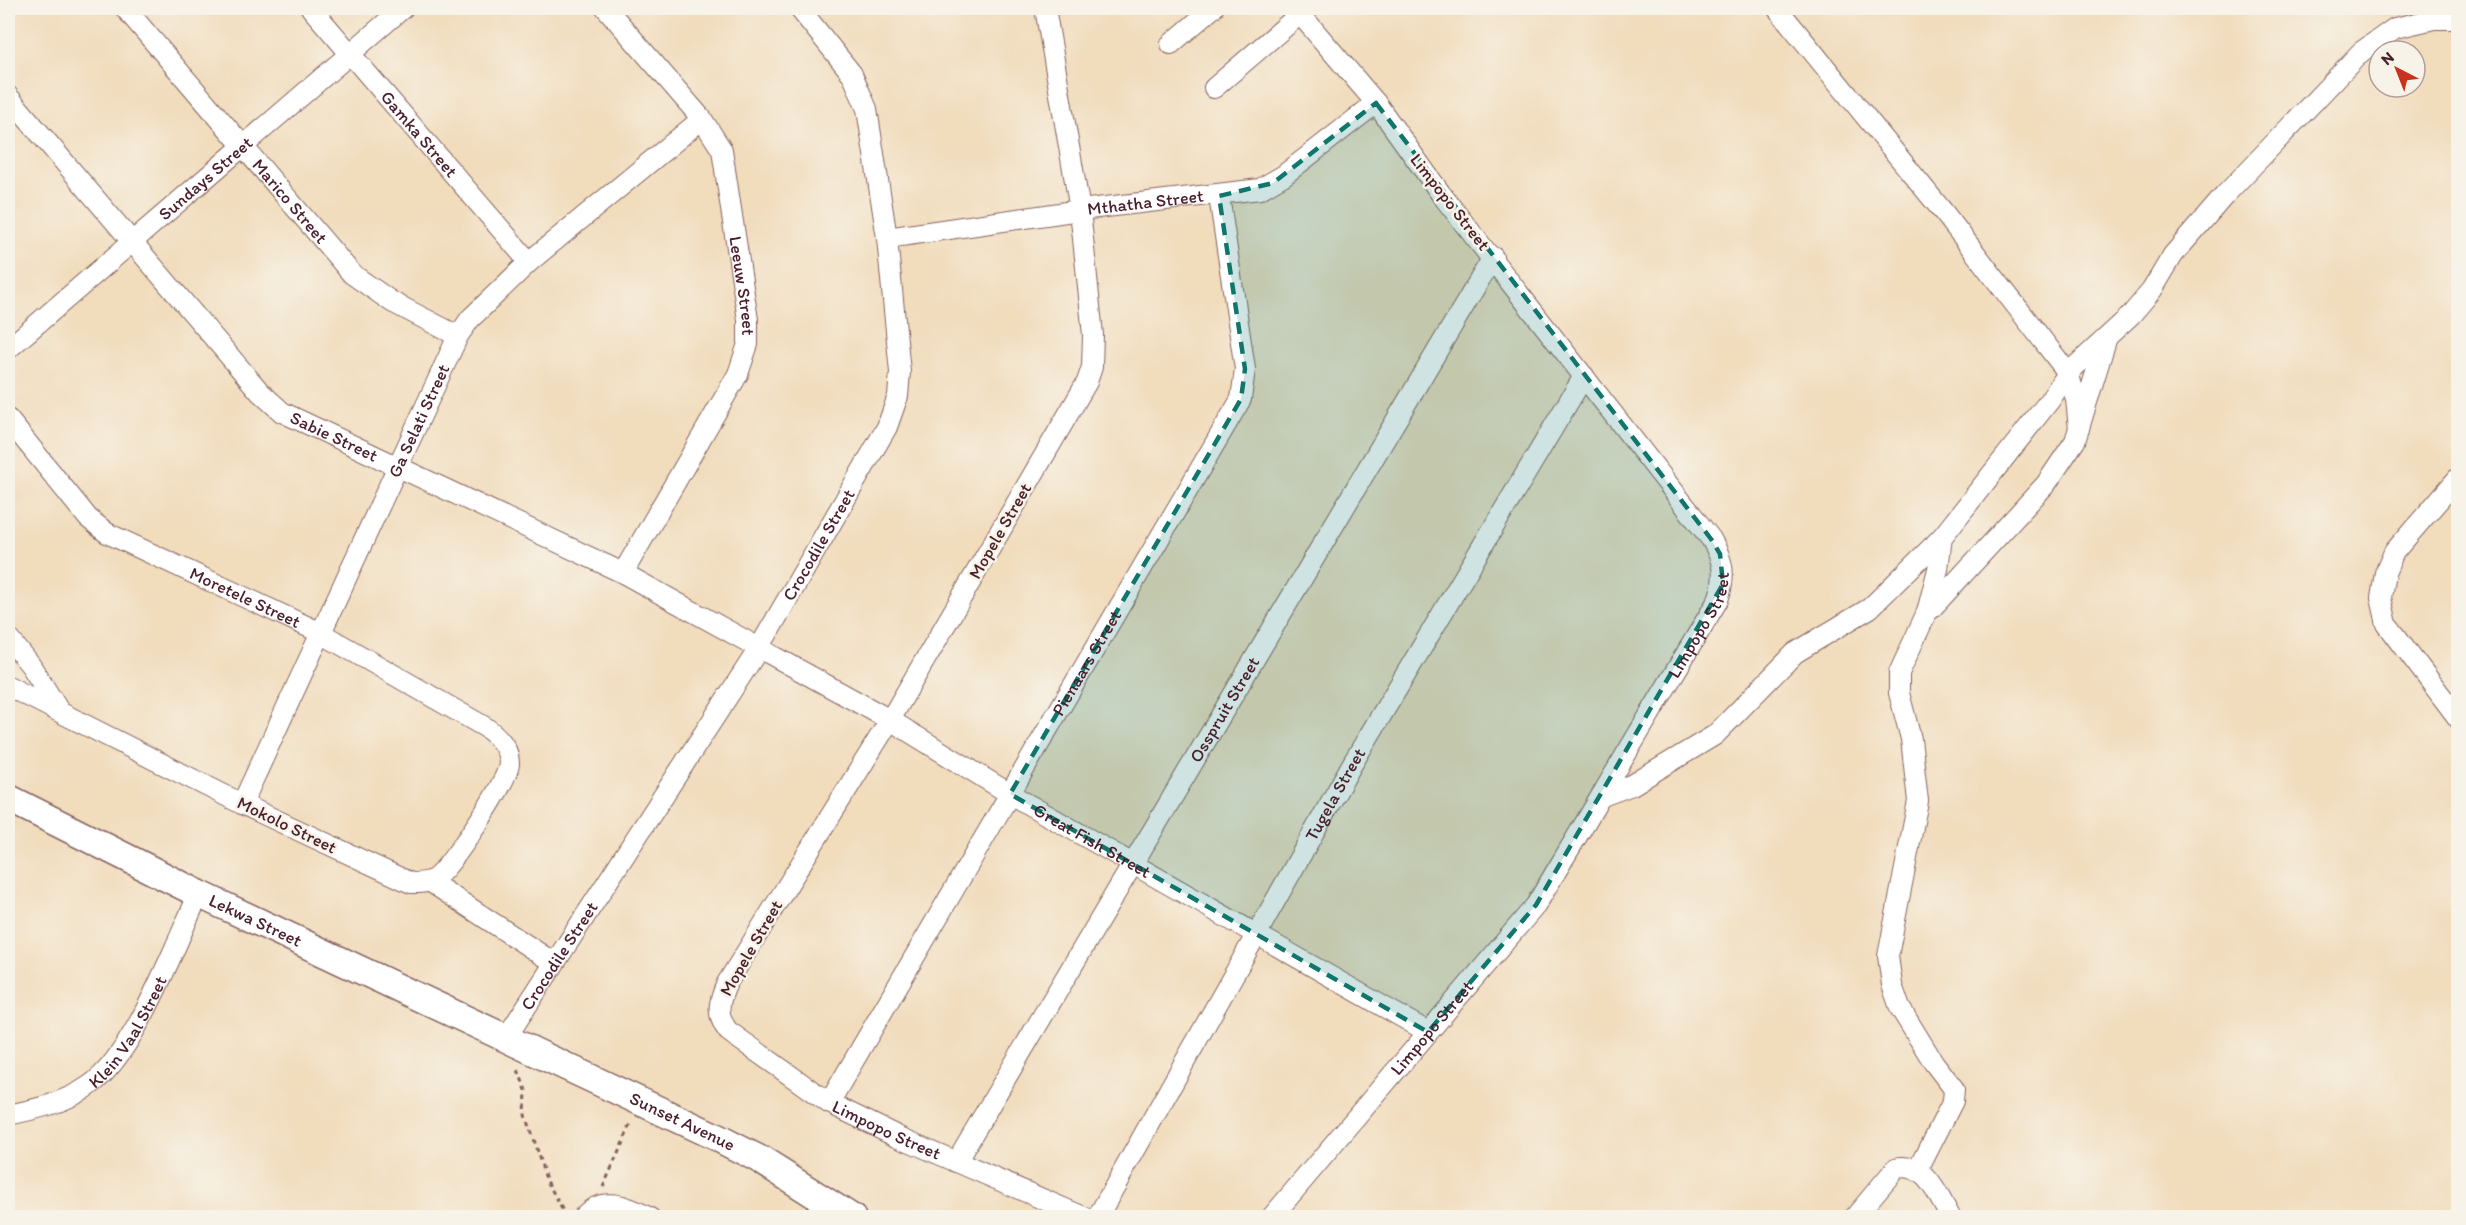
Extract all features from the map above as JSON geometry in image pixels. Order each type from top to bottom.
[{"type":"street","name":"Marico Street","points":[[125,8],[245,144],[361,281],[392,302],[458,336]]},
{"type":"street","name":"Gamka Street","points":[[311,8],[529,262]]},
{"type":"street","name":"Sundays Street","points":[[8,350],[403,8]]},
{"type":"street","name":"Leeuw Street","points":[[606,8],[717,138],[726,165],[748,320],[748,344],[738,374],[623,573]]},
{"type":"street","name":"Crocodile Street","points":[[506,1038],[759,650],[894,410],[900,372],[887,238],[867,109],[861,92],[829,42],[799,8]]},
{"type":"street","name":"Mopele Street","points":[[718,1005],[727,983],[890,720],[1089,374],[1094,353],[1094,335],[1080,210],[1046,8]]},
{"type":"street","points":[[1171,44],[1213,8]]},
{"type":"street","points":[[1777,8],[1945,214],[2068,372],[2076,399],[2079,429]]},
{"type":"street","points":[[1214,88],[1298,10]]},
{"type":"street","name":"Limpopo Street","points":[[1271,1218],[1526,920],[1718,600],[1724,570],[1720,554],[1711,539],[1442,194],[1376,103],[1298,10]]},
{"type":"street","points":[[1602,796],[1632,785],[1715,735],[1795,652],[1870,608],[1942,537],[2050,400],[2068,372],[2145,298],[2173,255],[2224,196],[2361,52],[2396,28],[2434,19],[2458,19]]},
{"type":"street","name":"Sabie Street","points":[[8,96],[274,406],[301,423],[623,573],[759,650]]},
{"type":"street","name":"Mthatha Street","points":[[887,238],[1080,210],[1220,196],[1260,189],[1273,183],[1376,103]]},
{"type":"street","name":"Ga Selati Street","points":[[242,804],[319,632],[458,336],[470,319],[529,262],[702,119]]},
{"type":"street","name":"Pienaars Street","points":[[829,1103],[1241,399],[1245,369],[1220,196]]},
{"type":"street","name":"Osspruit Street","points":[[956,1162],[1492,257]]},
{"type":"street","points":[[1927,612],[2046,484],[2075,441],[2106,337]]},
{"type":"street","name":"Tugela Street","points":[[1097,1218],[1351,766],[1584,376]]},
{"type":"street","name":"Moretele Street","points":[[8,419],[88,518],[107,533],[319,632],[485,727],[500,738],[509,762],[505,778],[442,871],[429,881]]},
{"type":"street","points":[[2458,478],[2394,552],[2385,573],[2381,598],[2387,624],[2458,718]]},
{"type":"street","points":[[1918,1170],[1953,1101],[1954,1089],[1934,1063],[1900,1008],[1892,985],[1888,956],[1918,801],[1911,739],[1899,693],[1899,673],[1927,612],[1938,569],[1942,537]]},
{"type":"street","points":[[8,636],[58,710]]},
{"type":"street","name":"Great Fish Street","points":[[759,650],[890,720],[1010,794],[1428,1032]]},
{"type":"street","name":"Mokolo Street","points":[[8,686],[242,804],[396,878],[411,883],[429,881]]},
{"type":"street","name":"Lekwa Street","points":[[8,798],[199,894],[506,1038]]},
{"type":"street","points":[[429,881],[554,963]]},
{"type":"street","name":"Klein Vaal Street","points":[[8,1115],[37,1109],[69,1098],[96,1080],[118,1058],[139,1021],[199,894]]},
{"type":"street","name":"Limpopo Street","points":[[718,1005],[719,1016],[728,1031],[829,1103],[956,1162],[1086,1218]]},
{"type":"street","name":"Sunset Avenue","points":[[506,1038],[759,1159],[848,1217]]},
{"type":"street","points":[[1854,1218],[1896,1168],[1906,1166],[1918,1170],[1928,1178],[1951,1218]]},
{"type":"street","points":[[589,1212],[622,1205],[650,1218]]},
{"type":"path","points":[[506,1038],[526,1090],[525,1115],[546,1179],[566,1218]]},
{"type":"path","points":[[589,1212],[643,1102]]},
{"type":"highlighted area","points":[[1376,103],[1711,539],[1720,554],[1723,584],[1536,905],[1428,1032],[1010,794],[1241,399],[1245,369],[1219,196],[1273,183]]}]
